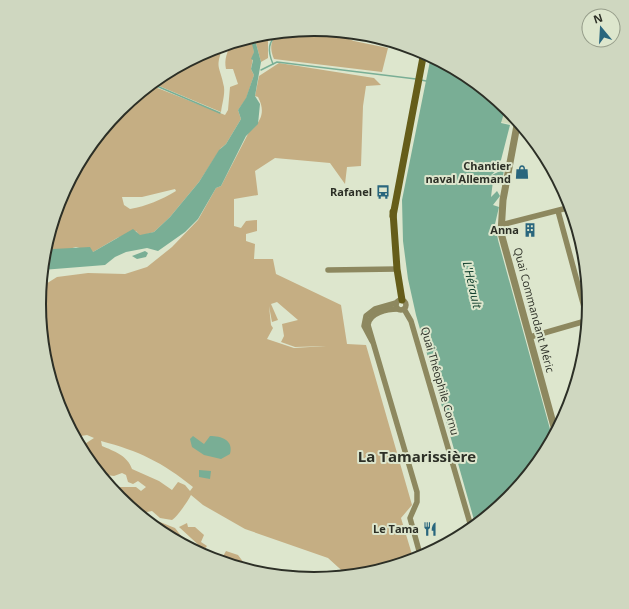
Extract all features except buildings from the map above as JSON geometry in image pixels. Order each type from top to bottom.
[{"type":"main road","points":[[399,302],[392,208],[394,188],[402,168],[423,59]]},
{"type":"street","name":"Quai Commandant Méric","points":[[517,128],[503,200],[501,225],[554,425]]},
{"type":"street","points":[[501,225],[566,209]]},
{"type":"street","points":[[558,211],[583,308]]},
{"type":"street","points":[[328,270],[397,270]]},
{"type":"street","points":[[399,302],[401,309]]},
{"type":"street","points":[[373,343],[364,326],[366,316],[375,309],[399,302],[406,305],[401,309],[377,314],[370,319],[368,325],[417,492],[417,502],[410,518],[419,552]]},
{"type":"street","name":"Quai Théophile Cornu","points":[[401,309],[411,321],[470,524]]},
{"type":"street","points":[[530,337],[582,322]]},
{"type":"shaded area","points":[[314,36],[345,38],[388,48],[382,72],[274,59],[271,49],[274,39],[279,38]]},
{"type":"shaded area","points":[[269,40],[268,58],[261,62],[256,42]]},
{"type":"shaded area","points":[[253,43],[254,52],[251,69],[254,75],[246,99],[238,110],[241,119],[226,144],[221,148],[199,182],[170,217],[154,232],[140,236],[136,231],[117,238],[93,252],[76,247],[51,254],[60,218],[66,202],[91,155],[113,127],[151,91],[156,87],[225,115],[228,110],[230,87],[238,84],[233,69],[226,69],[226,56],[229,50]],"holes":[[[175,189],[176,191],[165,197],[130,209],[124,205],[122,197],[142,197]]]},
{"type":"shaded area","points":[[221,53],[219,67],[224,87],[224,96],[221,112],[158,86],[180,72]]},
{"type":"shaded area","name":"La Tamarissière","points":[[279,63],[374,78],[381,85],[366,86],[363,106],[361,166],[347,167],[345,184],[330,163],[275,158],[255,171],[258,195],[234,199],[234,226],[241,228],[246,221],[257,220],[257,231],[246,234],[246,241],[255,244],[254,259],[273,259],[276,274],[341,305],[347,344],[366,345],[412,505],[401,518],[412,555],[401,559],[367,568],[343,571],[328,558],[245,529],[203,505],[191,495],[185,505],[172,520],[160,518],[152,511],[147,512],[147,515],[118,487],[136,487],[141,491],[146,487],[138,481],[133,484],[128,482],[126,475],[122,473],[114,476],[107,475],[85,444],[94,438],[87,435],[81,436],[60,391],[48,340],[46,304],[47,283],[57,277],[88,273],[125,274],[147,267],[172,247],[198,220],[216,188],[221,186],[249,132],[257,124],[261,116],[262,107],[258,97],[255,96],[259,76]],"holes":[[[277,302],[298,320],[282,324],[284,336],[281,342],[295,347],[326,346],[294,348],[267,339],[273,328],[271,325],[269,306],[272,322],[278,320],[271,304]],[[101,441],[150,458],[182,478],[193,487],[190,491],[185,485],[178,482],[172,490],[159,481],[132,469],[124,457],[102,446]]]},
{"type":"shaded area","points":[[504,114],[511,122],[510,124],[501,122]]},
{"type":"shaded area","points":[[155,521],[175,528],[183,539],[165,528]]},
{"type":"shaded area","points":[[187,523],[188,527],[195,527],[204,535],[201,542],[207,546],[205,549],[202,548],[179,527]]},
{"type":"shaded area","points":[[226,551],[238,555],[245,564],[228,559],[223,557]]},
{"type":"water","points":[[256,42],[261,62],[255,96],[260,104],[258,124],[246,136],[221,186],[216,188],[198,219],[185,232],[158,251],[147,248],[126,252],[115,257],[105,265],[48,270],[51,250],[53,249],[90,247],[93,252],[133,229],[140,235],[154,232],[170,217],[199,182],[219,150],[226,144],[241,119],[238,110],[246,98],[254,75],[251,69],[253,60],[251,59],[254,52],[252,43]]},
{"type":"water","name":"L'Hérault","points":[[430,62],[449,72],[478,91],[504,115],[501,123],[510,125],[501,160],[497,164],[497,170],[490,176],[504,169],[503,176],[493,181],[491,197],[497,191],[500,196],[493,205],[499,207],[495,224],[498,240],[551,432],[538,454],[516,482],[492,506],[474,521],[416,315],[408,279],[403,241],[402,200]]},
{"type":"water","points":[[145,251],[148,253],[146,257],[137,259],[132,256]]},
{"type":"water","points":[[193,436],[204,444],[210,436],[222,438],[230,445],[230,454],[221,459],[204,455],[192,447],[190,439]]},
{"type":"water","points":[[199,470],[211,471],[210,479],[199,477]]},
{"type":"waterway","points":[[273,39],[269,50],[273,64]]},
{"type":"waterway","points":[[261,70],[277,62],[416,79]]},
{"type":"waterway","points":[[421,80],[426,81]]},
{"type":"waterway","points":[[158,86],[220,113]]},
{"type":"place","name":"Chantier naval Allemand","points":[[522,172]]},
{"type":"place","name":"Rafanel","points":[[383,192]]},
{"type":"place","name":"Anna","points":[[530,230]]},
{"type":"place","name":"Le Tama","points":[[430,529]]},
{"type":"district","name":"La Tamarissière","points":[[417,457]]}]
